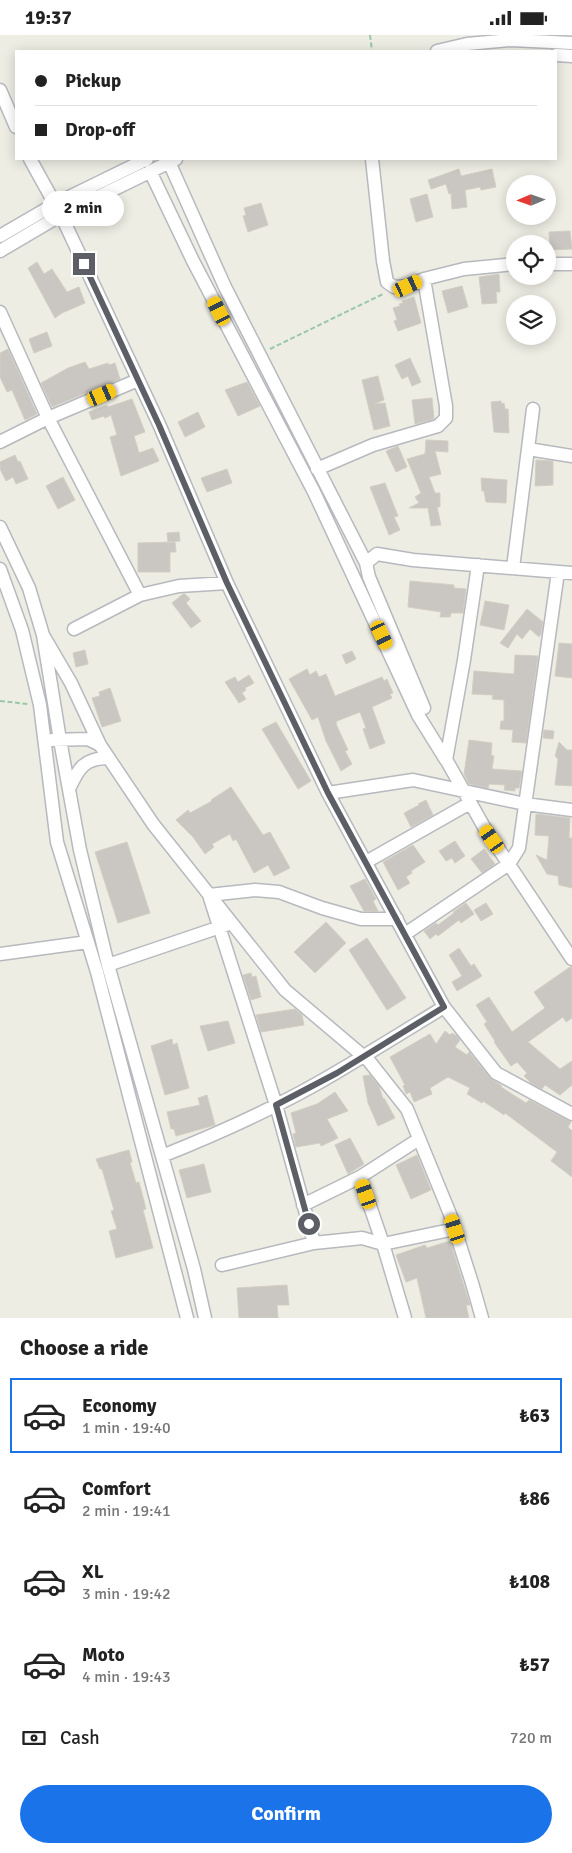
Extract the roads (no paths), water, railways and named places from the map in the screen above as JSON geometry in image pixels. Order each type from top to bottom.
[{"type":"street","points":[[441,50],[467,44],[511,40],[572,43]]},
{"type":"street","points":[[557,55],[572,56]]},
{"type":"street","points":[[0,90],[15,125]]},
{"type":"street","points":[[31,160],[58,209],[159,425],[227,583],[328,793],[444,1007],[496,1073],[569,1108]]},
{"type":"street","points":[[0,236],[149,165],[173,160],[225,287],[366,563],[369,577],[446,760]]},
{"type":"street","points":[[372,160],[382,261],[387,282],[394,287],[408,286],[424,279],[464,269],[506,264]]},
{"type":"street","points":[[149,165],[198,269],[314,492],[418,715],[484,827],[572,959]]},
{"type":"street","points":[[0,251],[58,209]]},
{"type":"street","points":[[556,264],[572,264]]},
{"type":"street","points":[[317,469],[373,445],[438,426],[446,418],[446,406],[424,279]]},
{"type":"street","points":[[0,311],[48,418],[140,595]]},
{"type":"street","points":[[0,442],[48,418],[138,380]]},
{"type":"street","points":[[512,568],[533,409]]},
{"type":"street","points":[[528,449],[572,457]]},
{"type":"street","points":[[0,527],[29,588],[43,635],[80,850],[108,965],[194,1269],[205,1318]]},
{"type":"street","points":[[366,563],[376,554],[413,560],[572,573]]},
{"type":"street","points":[[446,760],[464,660],[478,565]]},
{"type":"street","points":[[0,569],[22,630],[40,705],[57,841],[88,942],[174,1262],[187,1318]]},
{"type":"street","points":[[405,934],[509,863],[519,848],[558,572]]},
{"type":"street","points":[[74,629],[140,595],[179,586],[227,583]]},
{"type":"street","points":[[43,635],[71,683],[100,745],[153,824],[285,990],[369,1061],[407,1109],[455,1229],[482,1318]]},
{"type":"street","points":[[45,746],[88,739],[100,745]]},
{"type":"street","points":[[69,789],[78,770],[98,758],[108,758]]},
{"type":"street","points":[[328,793],[413,780],[525,804],[572,810]]},
{"type":"street","points":[[366,862],[470,803]]},
{"type":"street","points":[[209,895],[256,890],[279,892],[322,908],[361,919],[397,919]]},
{"type":"street","points":[[209,895],[276,1105],[314,1243]]},
{"type":"street","points":[[108,965],[232,923]]},
{"type":"street","points":[[0,954],[88,942]]},
{"type":"street","points":[[162,1155],[205,1139],[337,1073],[444,1007]]},
{"type":"street","points":[[303,1205],[360,1177],[419,1139]]},
{"type":"street","points":[[360,1177],[384,1244],[405,1318]]},
{"type":"street","points":[[222,1265],[314,1243],[362,1238],[384,1244],[455,1229]]}]
